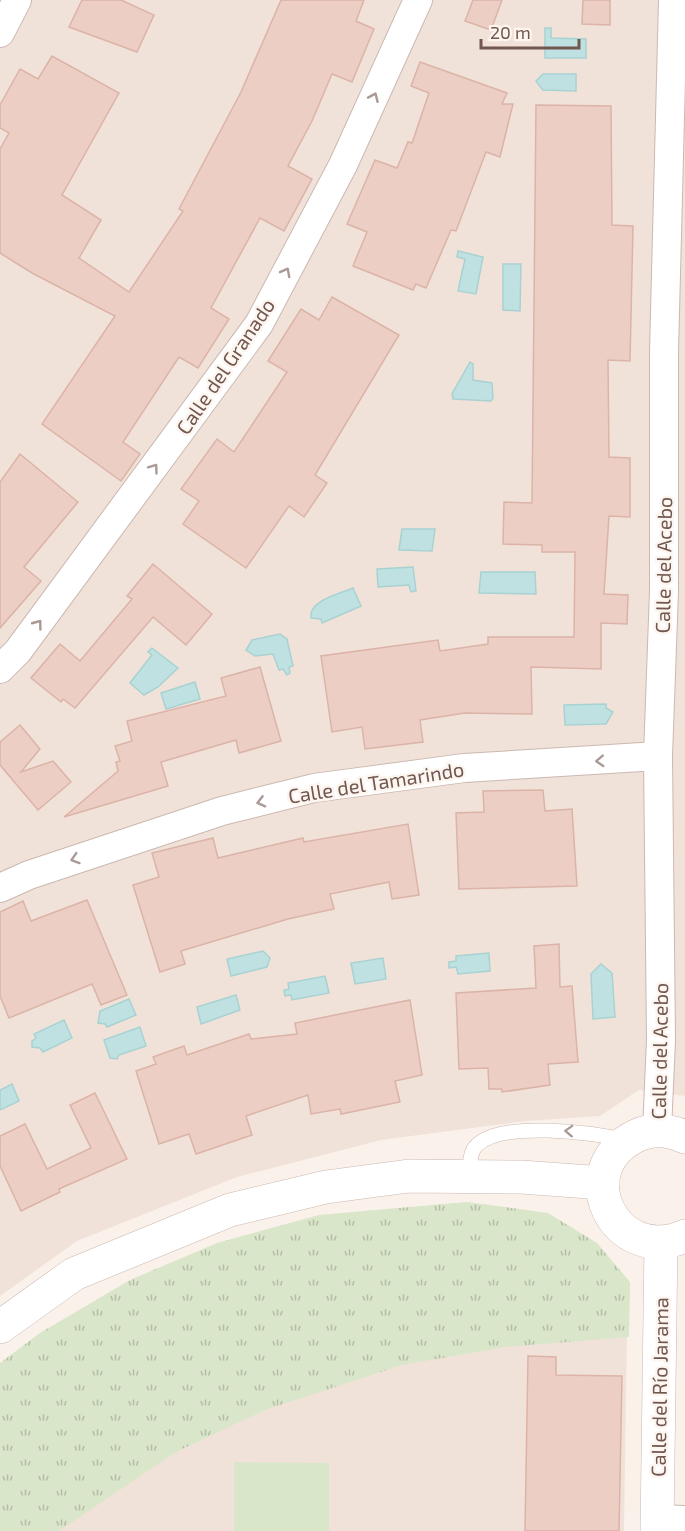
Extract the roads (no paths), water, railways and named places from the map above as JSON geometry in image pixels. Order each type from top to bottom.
[{"type":"street","points":[[0,33],[16,0]]},
{"type":"street","name":"Calle del Granado","points":[[0,669],[18,651],[259,324],[343,165],[418,0]]},
{"type":"street","name":"Calle del Acebo","points":[[671,1134],[662,1040],[658,756],[673,694],[664,591],[664,352],[673,0]]},
{"type":"street","name":"Calle del Tamarindo","points":[[0,888],[29,875],[222,812],[314,788],[464,768],[658,756]]},
{"type":"street","points":[[671,1134],[641,1133],[626,1141],[614,1152],[606,1166],[603,1196],[614,1221],[635,1238],[673,1240]]},
{"type":"street","points":[[0,1327],[74,1274],[230,1209],[326,1187],[409,1176],[469,1176],[603,1182]]},
{"type":"street","name":"Calle del Río Jarama","points":[[666,1523],[673,1240]]},
{"type":"lane","points":[[469,1176],[470,1158],[476,1145],[490,1138],[522,1132],[568,1130],[626,1141]]},
{"type":"water","points":[[545,28],[551,28],[551,38],[586,39],[586,58],[545,58]]},
{"type":"water","points":[[543,74],[576,74],[576,91],[543,90],[536,81]]},
{"type":"water","points":[[458,251],[483,257],[476,294],[458,291],[465,259],[457,257]]},
{"type":"water","points":[[503,264],[521,264],[520,311],[503,310]]},
{"type":"water","points":[[470,362],[473,364],[473,380],[492,383],[493,398],[491,401],[453,399],[452,394]]},
{"type":"water","points":[[402,529],[435,529],[432,551],[399,550]]},
{"type":"water","points":[[413,567],[416,591],[411,592],[409,585],[378,587],[377,569]]},
{"type":"water","points":[[481,572],[535,572],[536,594],[479,593]]},
{"type":"water","points":[[353,588],[361,606],[322,623],[321,619],[311,618],[311,612],[319,603]]},
{"type":"water","points":[[280,634],[287,639],[293,666],[289,667],[290,673],[287,675],[283,669],[279,670],[273,654],[255,656],[246,650],[252,640]]},
{"type":"water","points":[[152,648],[178,668],[158,687],[144,695],[130,683],[152,655],[148,652]]},
{"type":"water","points":[[195,682],[200,699],[166,709],[161,693]]},
{"type":"water","points":[[606,704],[606,708],[613,712],[606,724],[565,725],[564,705]]},
{"type":"water","points":[[263,951],[270,958],[267,967],[231,976],[227,959]]},
{"type":"water","points":[[489,953],[490,971],[458,974],[456,967],[449,968],[449,962],[456,961],[456,956]]},
{"type":"water","points":[[383,958],[386,979],[355,984],[351,963]]},
{"type":"water","points":[[601,964],[612,973],[615,1017],[593,1019],[591,974]]},
{"type":"water","points":[[325,976],[329,993],[292,1000],[291,995],[285,996],[284,990],[289,989],[288,983]]},
{"type":"water","points":[[236,995],[240,1010],[201,1024],[197,1007]]},
{"type":"water","points":[[129,999],[136,1015],[107,1027],[105,1024],[98,1023],[100,1011]]},
{"type":"water","points":[[64,1020],[72,1038],[43,1052],[40,1048],[32,1047],[32,1041],[36,1038],[34,1034]]},
{"type":"water","points":[[140,1027],[146,1046],[119,1055],[117,1059],[110,1058],[104,1040]]},
{"type":"water","points":[[12,1084],[19,1101],[0,1110],[0,1090]]}]
